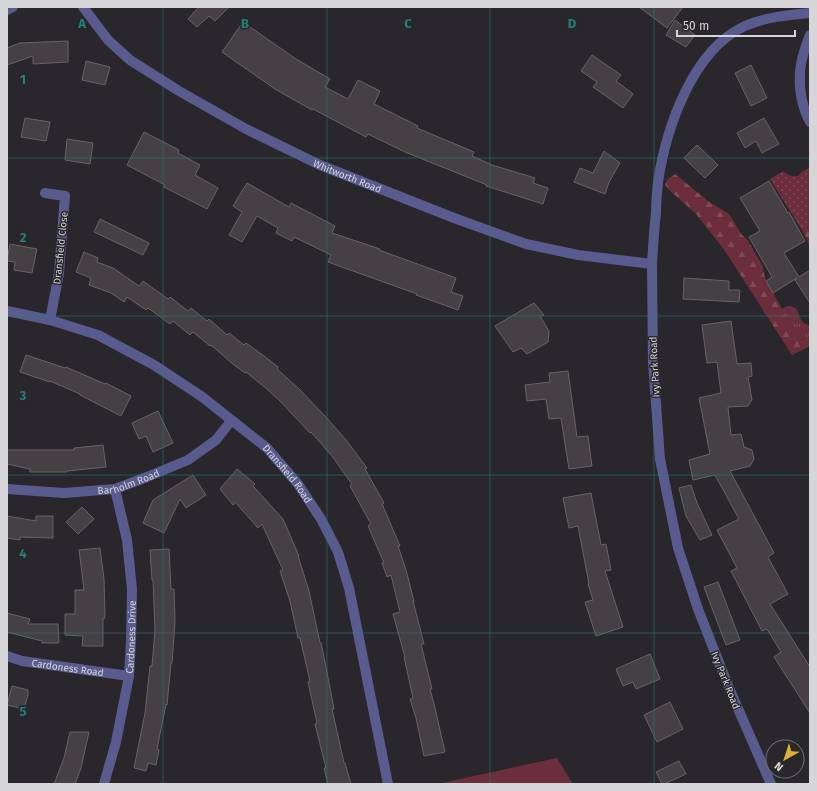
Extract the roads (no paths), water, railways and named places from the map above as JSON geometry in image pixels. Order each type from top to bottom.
[{"type":"street","points":[[7,10],[13,7]]},
{"type":"street","name":"Whitworth Road","points":[[83,7],[108,40],[130,60],[179,91],[246,129],[320,165],[447,215],[526,244],[578,255],[652,264]]},
{"type":"street","name":"Ivy Park Road","points":[[771,784],[729,688],[698,609],[678,548],[660,459],[653,362],[652,264],[658,184],[661,168],[665,150],[682,98],[691,81],[703,62],[718,45],[744,26],[776,17],[810,13]]},
{"type":"street","points":[[810,35],[806,44],[800,73],[801,95],[810,122]]},
{"type":"street","name":"Dransfield Close","points":[[45,193],[65,196],[59,274],[50,320]]},
{"type":"street","name":"Dransfield Road","points":[[7,311],[50,320],[98,335],[154,366],[201,396],[267,448],[298,484],[321,519],[338,552],[349,588],[388,784]]},
{"type":"street","name":"Barholm Road","points":[[7,489],[64,493],[115,489],[188,460],[216,440],[231,421]]},
{"type":"street","name":"Cardoness Drive","points":[[104,784],[116,742],[129,676],[131,641],[132,589],[127,540],[115,489]]},
{"type":"street","name":"Cardoness Road","points":[[7,656],[22,661],[129,676]]}]
